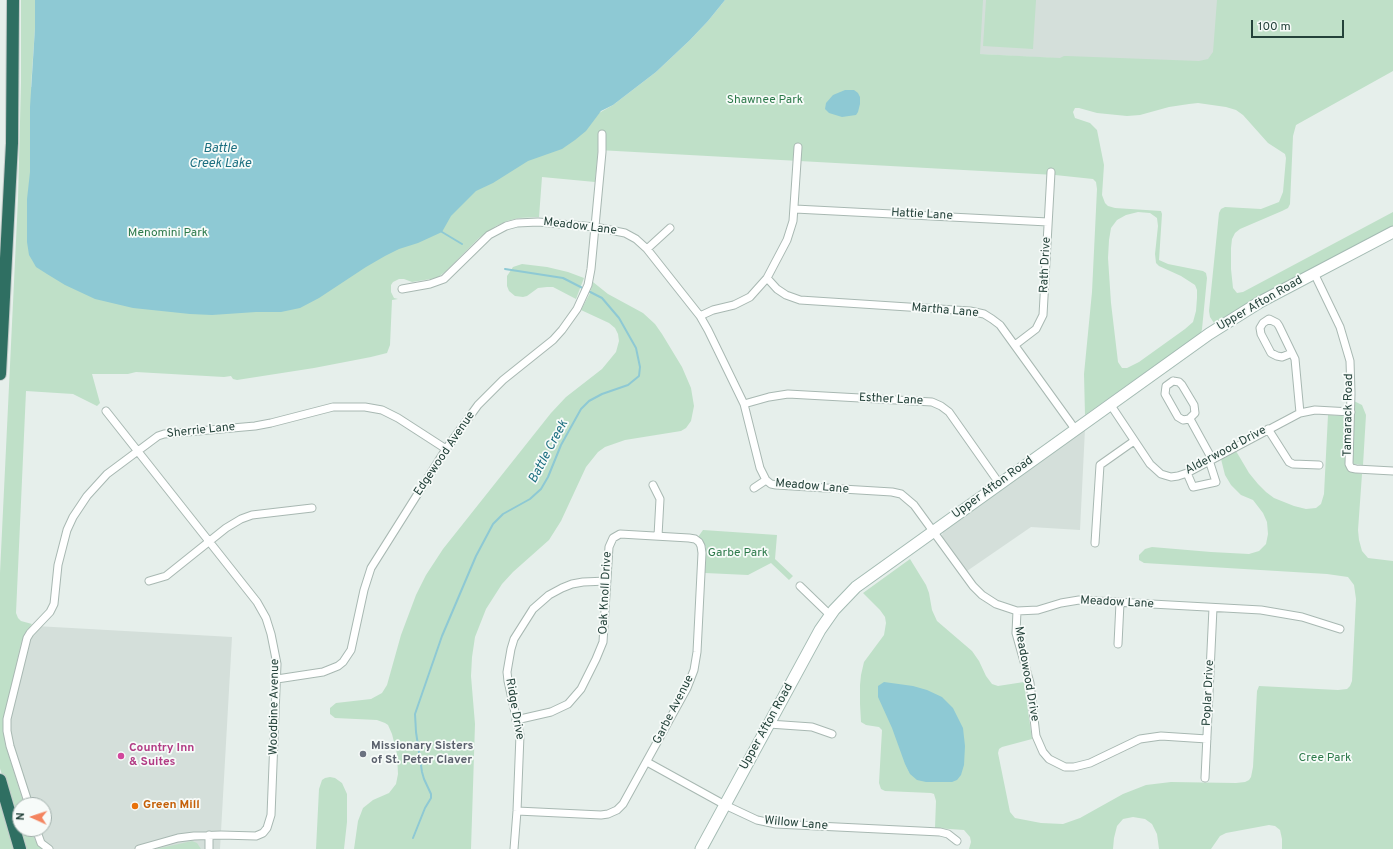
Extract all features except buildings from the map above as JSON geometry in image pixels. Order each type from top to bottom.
[{"type":"highway","points":[[0,374],[12,143],[13,0]]},
{"type":"highway","points":[[0,780],[20,849]]},
{"type":"street","name":"Edgewood Avenue","points":[[277,679],[323,672],[338,666],[347,657],[350,650],[366,579],[371,568],[446,450],[468,418],[494,388],[543,348],[562,330],[577,309],[588,285],[603,148],[602,134]]},
{"type":"street","points":[[700,316],[750,297],[767,278],[791,231],[795,209],[798,147]]},
{"type":"street","name":"Rath Drive","points":[[1015,345],[1036,329],[1043,315],[1051,172]]},
{"type":"street","name":"Hattie Lane","points":[[795,209],[1048,222]]},
{"type":"street","name":"Meadow Lane","points":[[402,289],[430,284],[444,279],[490,235],[506,226],[517,223],[538,222],[595,227],[625,233],[636,239],[647,248],[700,316],[722,356],[744,404],[760,468],[766,480],[771,484],[776,486],[892,492],[901,494],[914,505],[973,586],[982,595],[996,604],[1017,611],[1038,610],[1061,603],[1079,600],[1278,612],[1302,617],[1340,629]]},
{"type":"street","points":[[647,248],[670,228]]},
{"type":"street","name":"Upper Afton Road","points":[[701,849],[810,648],[830,615],[863,581],[1110,404],[1222,326],[1260,302],[1393,232]]},
{"type":"street","name":"Tamarack Road","points":[[1314,274],[1340,327],[1346,345],[1351,377],[1351,412],[1348,458],[1350,467],[1357,470],[1393,471]]},
{"type":"street","name":"Martha Lane","points":[[767,278],[777,289],[786,295],[800,300],[970,311],[984,314],[1000,325],[1074,430]]},
{"type":"street","points":[[1292,353],[1282,357],[1275,356],[1271,353],[1261,333],[1260,327],[1263,323],[1269,319],[1276,322],[1292,353],[1296,363],[1300,413]]},
{"type":"street","points":[[1177,381],[1181,383],[1194,405],[1195,414],[1190,419],[1185,420],[1179,418],[1166,396],[1165,388],[1171,382],[1177,381]]},
{"type":"street","name":"Esther Lane","points":[[744,404],[769,397],[788,394],[932,402],[949,412],[999,483]]},
{"type":"street","name":"Alderwood Drive","points":[[1110,404],[1150,464],[1161,474],[1173,477],[1187,472],[1300,413],[1315,410],[1351,412]]},
{"type":"street","name":"Sherrie Lane","points":[[26,797],[10,746],[7,731],[7,719],[27,638],[35,627],[50,612],[54,604],[60,554],[67,530],[73,517],[95,486],[107,474],[153,438],[164,434],[254,426],[333,407],[347,406],[382,410],[398,418],[446,450]]},
{"type":"street","name":"Woodbine Avenue","points":[[106,411],[249,591],[263,612],[274,646],[277,664],[271,816],[269,824],[264,832],[256,836],[209,835],[178,838],[139,849]]},
{"type":"street","points":[[1187,472],[1193,487],[1216,482],[1210,460],[1190,419]]},
{"type":"street","points":[[1268,429],[1290,463],[1319,465]]},
{"type":"street","points":[[1095,543],[1100,465],[1134,441]]},
{"type":"street","points":[[754,488],[766,480]]},
{"type":"street","points":[[654,485],[660,499],[658,536]]},
{"type":"street","points":[[149,581],[166,576],[233,523],[241,519],[252,515],[312,508]]},
{"type":"street","name":"Oak Knoll Drive","points":[[516,720],[560,709],[568,704],[581,689],[603,642],[609,547],[612,538],[620,534],[658,536]]},
{"type":"street","name":"Garbe Avenue","points":[[517,811],[608,814],[617,810],[623,804],[687,688],[696,662],[701,546],[695,539],[658,536]]},
{"type":"street","name":"Ridge Drive","points":[[514,849],[520,735],[507,672],[514,639],[527,618],[540,602],[562,588],[583,582],[607,581]]},
{"type":"street","points":[[800,586],[830,615]]},
{"type":"street","points":[[1118,644],[1120,603]]},
{"type":"street","name":"Poplar Drive","points":[[1205,778],[1213,608]]},
{"type":"street","name":"Meadowood Drive","points":[[1017,611],[1016,633],[1030,683],[1036,736],[1043,752],[1049,759],[1065,767],[1074,768],[1090,763],[1140,739],[1161,736],[1207,739]]},
{"type":"street","points":[[769,724],[812,727],[832,734]]},
{"type":"street","name":"Willow Lane","points":[[647,762],[725,805],[757,820],[776,824],[940,832],[948,834],[957,841]]},
{"type":"street","points":[[209,835],[209,849]]},
{"type":"street","points":[[39,837],[41,843],[49,849]]},
{"type":"shaded area","points":[[981,0],[1225,0],[1221,67],[978,54]]},
{"type":"shaded area","points":[[1085,429],[1080,530],[1031,527],[967,571],[942,536],[943,531]]},
{"type":"shaded area","points":[[0,624],[232,637],[220,849],[24,849],[20,837],[52,837],[52,797],[12,797],[12,808],[0,768]]},
{"type":"green space","points":[[21,0],[35,0],[35,28],[31,87],[599,113],[613,105],[656,72],[690,40],[725,0],[983,0],[980,54],[1060,58],[1067,56],[1199,61],[1208,59],[1213,52],[1217,0],[1393,0],[1393,71],[1296,125],[1293,136],[1290,204],[1288,208],[1240,229],[1235,233],[1232,239],[1231,248],[1233,288],[1237,293],[1243,292],[1393,212],[1393,227],[1279,286],[1214,323],[1210,317],[1209,311],[1219,213],[1221,209],[1225,207],[1261,209],[1279,202],[1283,192],[1286,158],[1285,154],[1268,143],[1243,115],[1236,110],[1226,107],[1198,103],[1169,107],[1140,115],[1127,116],[1097,113],[1075,108],[1073,112],[1075,118],[1090,123],[1097,130],[1104,165],[1102,195],[1105,203],[1108,206],[1115,208],[1161,211],[1159,260],[1168,264],[1203,271],[1206,273],[1207,278],[1201,333],[1085,415],[1084,374],[1092,292],[1097,189],[1096,182],[1093,179],[1055,175],[598,150],[595,182],[542,177],[539,217],[519,218],[496,226],[479,238],[437,278],[412,282],[399,279],[393,282],[391,285],[391,292],[394,298],[398,299],[392,300],[390,345],[387,353],[314,368],[237,380],[233,379],[231,376],[224,377],[136,372],[128,374],[92,374],[100,403],[97,406],[73,394],[26,391],[16,613],[21,621],[32,624],[25,633],[21,643],[3,726],[5,744],[22,797],[12,797],[12,808],[0,768],[0,573],[18,199],[21,83]],"holes":[[[1138,212],[1150,213],[1157,218],[1156,263],[1195,285],[1197,290],[1196,311],[1193,322],[1185,329],[1139,362],[1127,368],[1122,368],[1118,362],[1111,303],[1108,258],[1111,228],[1117,220],[1126,215]]]},
{"type":"green space","points":[[986,0],[1036,0],[1033,49],[983,46]]},
{"type":"green space","points":[[522,264],[547,267],[584,278],[576,299],[553,287],[538,288],[527,296],[523,297],[515,296],[509,291],[507,286],[507,276],[513,267]]},
{"type":"green space","points":[[593,282],[608,294],[643,313],[655,324],[682,367],[691,388],[694,406],[691,421],[686,428],[681,431],[625,440],[605,447],[598,452],[586,467],[561,521],[549,540],[513,572],[502,584],[486,609],[475,637],[472,657],[471,676],[475,724],[471,849],[354,849],[358,821],[363,808],[373,800],[389,793],[396,784],[398,774],[397,754],[388,725],[377,720],[335,718],[330,714],[330,708],[336,703],[371,699],[382,693],[387,685],[401,635],[416,595],[426,575],[443,549],[551,413],[566,397],[602,369],[616,352],[619,341],[615,328],[609,323],[581,310],[590,293]]},
{"type":"green space","points":[[1354,401],[1362,405],[1366,415],[1363,465],[1354,464],[1351,458]]},
{"type":"green space","name":"Cree Park","points":[[1328,415],[1342,416],[1346,418],[1347,469],[1351,472],[1362,474],[1358,530],[1362,551],[1368,558],[1393,561],[1393,849],[1282,849],[1280,830],[1275,826],[1269,825],[1226,833],[1220,836],[1211,849],[1159,849],[1157,834],[1152,824],[1145,819],[1133,817],[1123,819],[1117,826],[1113,849],[969,849],[971,842],[970,837],[964,830],[935,828],[936,801],[934,794],[885,791],[881,789],[879,783],[882,730],[879,727],[866,725],[861,722],[860,685],[864,662],[884,635],[886,623],[885,617],[880,610],[863,593],[910,559],[926,585],[932,610],[937,621],[972,651],[992,684],[998,686],[1024,682],[1032,739],[1002,747],[999,749],[998,753],[1010,812],[1015,818],[1041,823],[1063,824],[1080,818],[1123,794],[1146,785],[1171,782],[1236,783],[1249,780],[1253,767],[1257,691],[1259,686],[1338,690],[1347,689],[1350,686],[1352,681],[1356,599],[1354,585],[1348,577],[1327,574],[1144,563],[1139,560],[1139,555],[1145,549],[1152,547],[1249,554],[1259,551],[1266,544],[1268,534],[1267,522],[1263,513],[1253,500],[1241,495],[1231,485],[1225,475],[1221,459],[1236,451],[1249,473],[1266,492],[1274,498],[1306,509],[1316,508],[1321,504],[1324,494]]},
{"type":"green space","name":"Garbe Park","points":[[703,530],[777,535],[775,559],[793,576],[789,580],[771,563],[748,575],[705,573],[706,547],[698,537]]},
{"type":"green space","points":[[330,777],[335,778],[342,783],[347,794],[347,822],[344,849],[316,849],[319,789],[322,780]]},
{"type":"green space","points":[[0,790],[16,849],[0,849]]},
{"type":"green space","points":[[20,837],[34,837],[42,849],[24,849]]},
{"type":"green space","points":[[192,841],[197,843],[201,849],[156,849]]},
{"type":"water","name":"Battle Creek Lake","points":[[35,0],[725,0],[690,40],[656,72],[613,105],[601,111],[586,131],[562,149],[528,161],[493,183],[476,191],[451,216],[442,232],[385,256],[319,298],[300,308],[281,312],[212,315],[133,308],[95,299],[65,285],[36,267],[29,255],[27,242],[27,199],[30,172],[30,107],[35,28]]},
{"type":"water","points":[[845,90],[854,90],[860,97],[860,104],[856,115],[842,117],[829,113],[825,109],[826,103],[833,95]]},
{"type":"water","points":[[884,682],[913,686],[927,690],[942,697],[953,708],[963,728],[965,746],[964,765],[961,775],[957,780],[952,782],[926,782],[917,780],[910,774],[878,697],[878,686]]},
{"type":"waterway","name":"Battle Creek","points":[[442,232],[462,244]]},
{"type":"waterway","name":"Battle Creek","points":[[413,838],[425,808],[431,798],[431,794],[422,772],[415,714],[442,636],[476,556],[493,524],[503,514],[530,499],[541,489],[548,477],[561,445],[581,409],[589,401],[602,394],[628,385],[639,376],[640,367],[636,348],[619,318],[602,298],[563,278],[505,269]]},
{"type":"place","name":"Missionary Sisters of St. Peter Claver","points":[[363,754]]},
{"type":"place","name":"Country Inn & Suites","points":[[121,756]]},
{"type":"place","name":"Green Mill","points":[[135,806]]},
{"type":"park label","name":"Shawnee Park","points":[[765,101]]},
{"type":"park label","name":"Menomini Park","points":[[168,234]]}]
